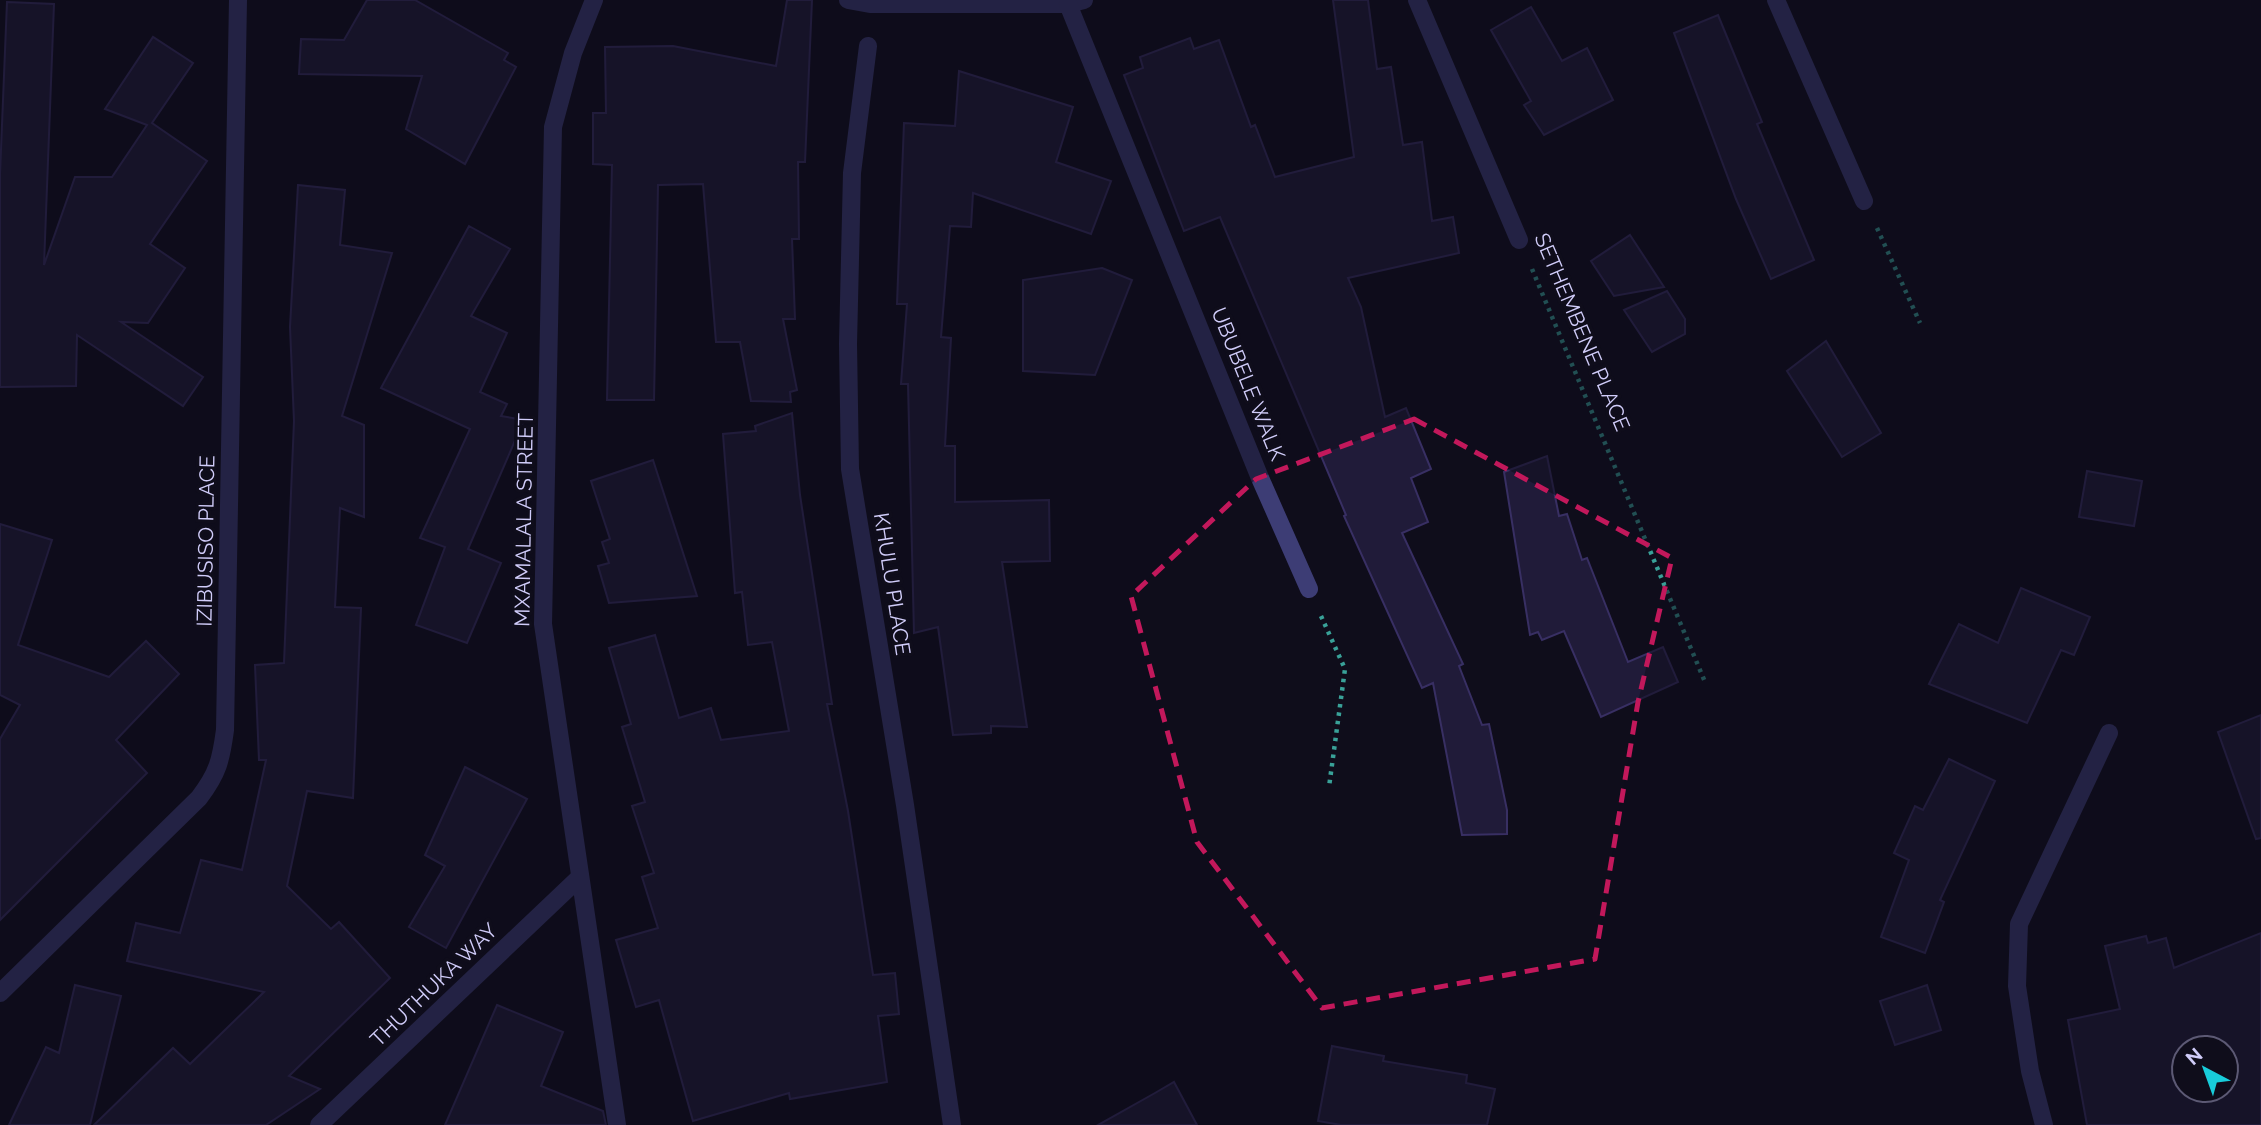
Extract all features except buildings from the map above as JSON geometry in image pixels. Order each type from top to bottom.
[{"type":"street","name":"IZIBUSISO PLACE","points":[[0,993],[199,798],[215,777],[220,764],[226,730],[239,0]]},
{"type":"street","name":"MXAMALALA STREET","points":[[594,0],[573,53],[553,127],[543,624],[617,1125]]},
{"type":"street","points":[[848,0],[1076,2]]},
{"type":"street","name":"SETHEMBENE PLACE","points":[[1417,0],[1519,240]]},
{"type":"street","points":[[1776,0],[1864,201]]},
{"type":"street","name":"UBUBELE WALK","points":[[1076,2],[1260,478],[1309,589]]},
{"type":"street","name":"KHULU PLACE","points":[[868,46],[852,173],[848,344],[850,469],[905,805],[952,1125]]},
{"type":"street","points":[[2044,1125],[2030,1071],[2017,986],[2019,924],[2109,733]]},
{"type":"street","name":"THUTHUKA WAY","points":[[319,1125],[580,877]]},
{"type":"path","points":[[1864,201],[1920,323]]},
{"type":"path","name":"SETHEMBENE PLACE","points":[[1519,240],[1705,682]]},
{"type":"path","points":[[1309,589],[1345,669],[1329,787]]},
{"type":"highlighted area","points":[[1414,419],[1672,558],[1638,702],[1595,959],[1322,1008],[1197,842],[1131,596],[1256,479]]}]
